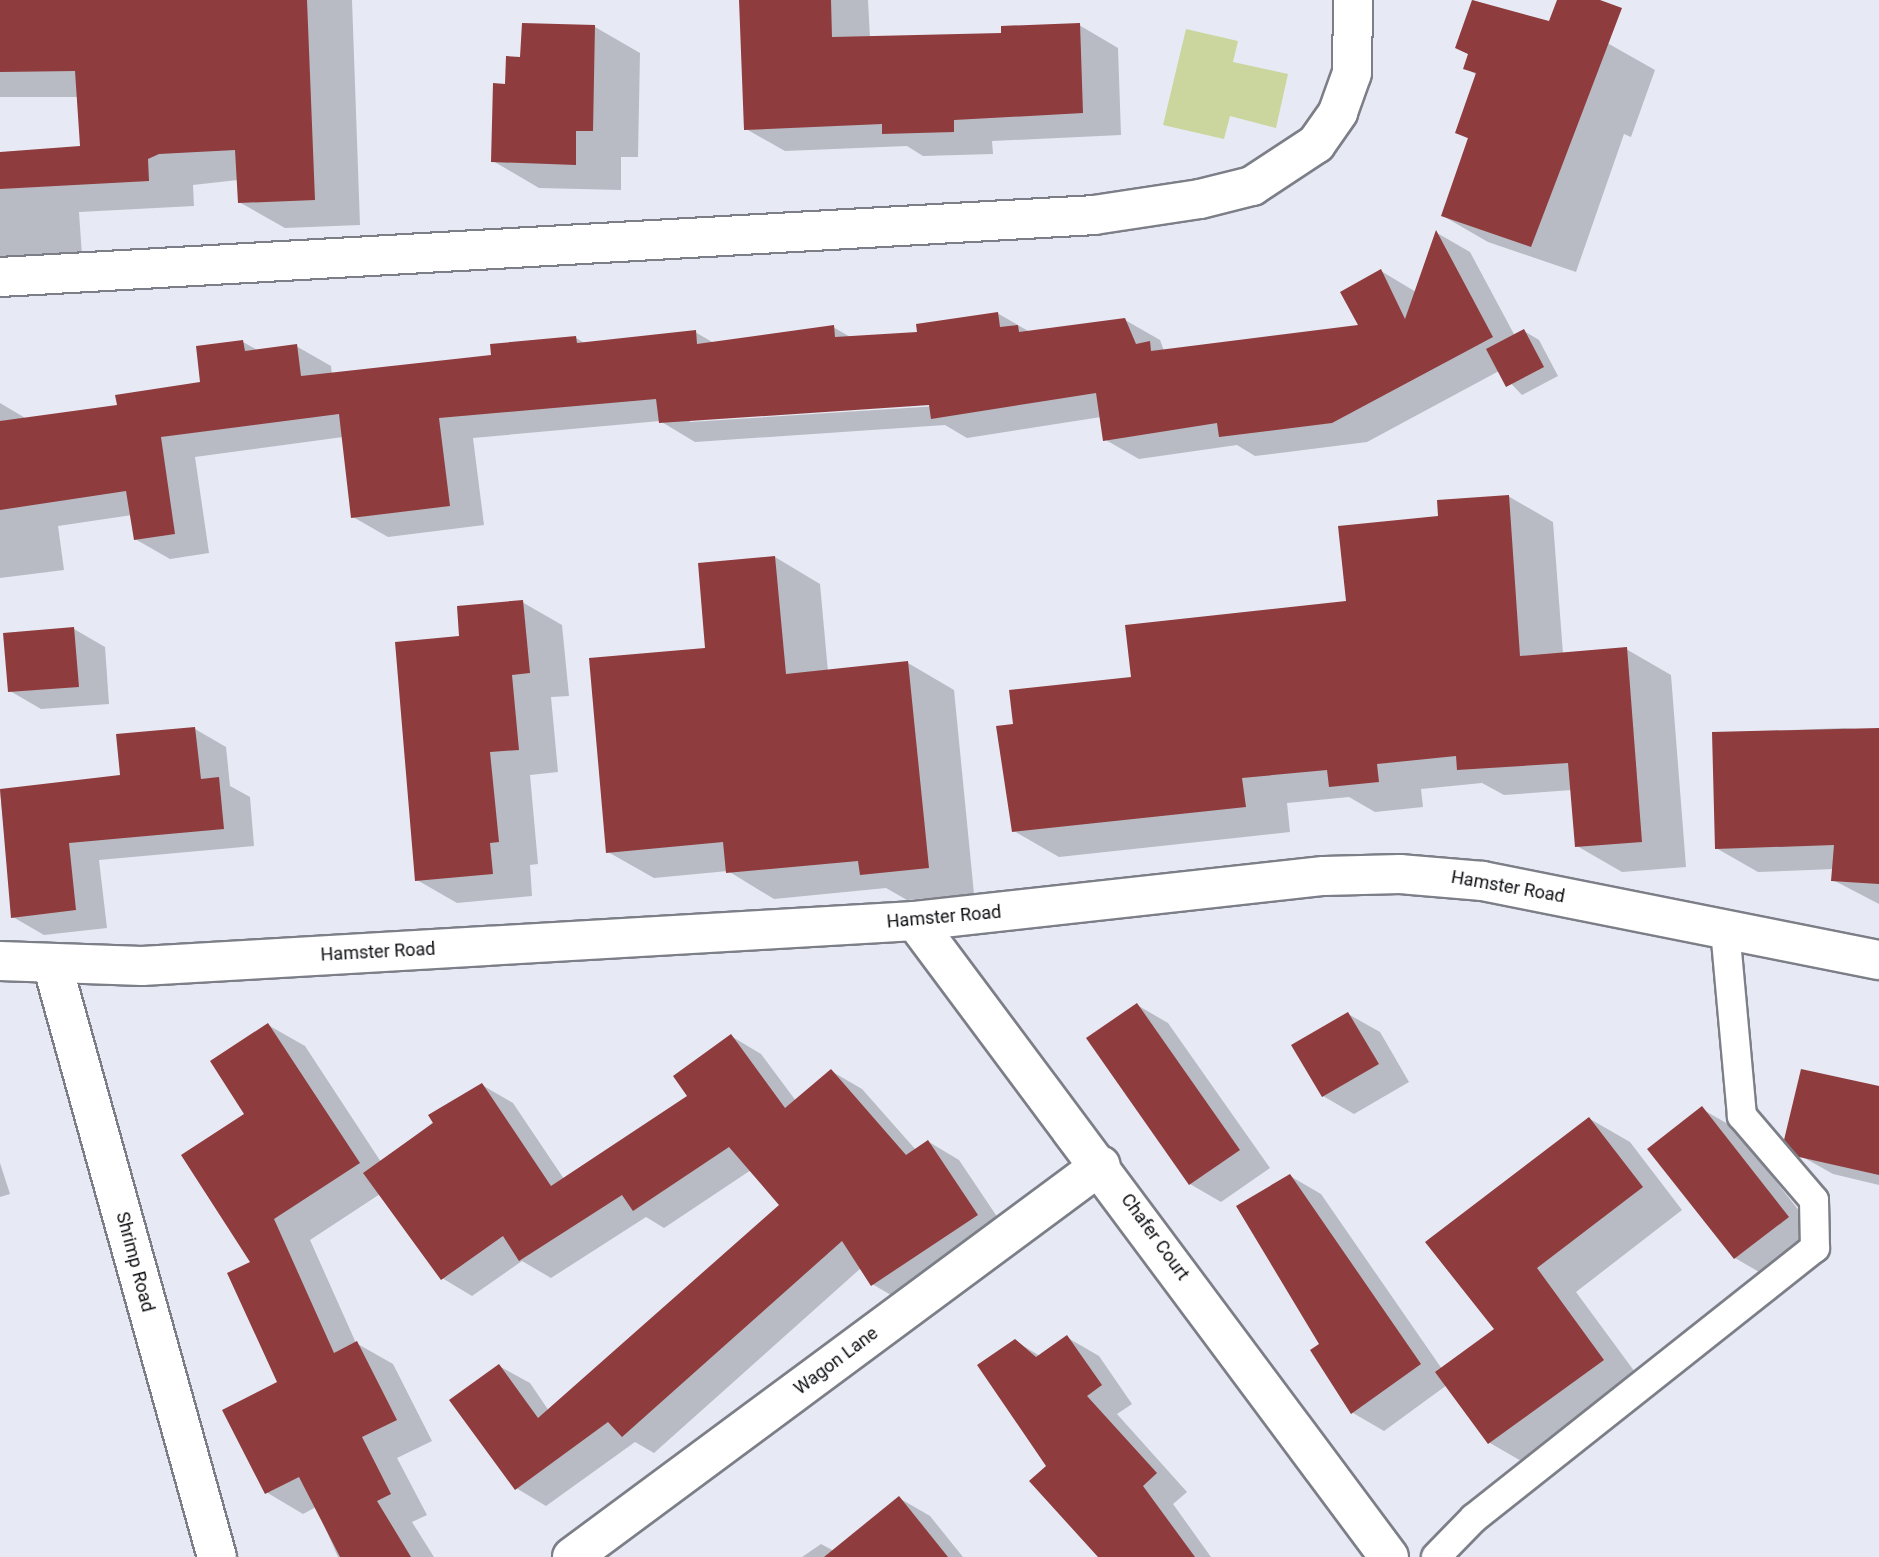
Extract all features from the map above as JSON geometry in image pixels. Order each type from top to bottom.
[{"type":"street","points":[[0,276],[1094,215],[1200,199],[1252,186],[1316,145],[1338,112],[1352,73],[1353,0]]},
{"type":"street","name":"Hamster Road","points":[[0,961],[53,967],[915,921],[1324,876],[1400,874],[1483,881],[1879,960]]},
{"type":"street","name":"Chafer Court","points":[[915,921],[1101,1164],[1390,1557]]},
{"type":"street","name":"Shrimp Road","points":[[53,967],[216,1557]]},
{"type":"street","name":"Wagon Lane","points":[[572,1557],[1101,1164]]},
{"type":"lane","points":[[1436,1557],[1474,1518],[1815,1248],[1814,1200],[1742,1116],[1725,928]]},
{"type":"green space","points":[[1186,29],[1238,41],[1233,62],[1288,74],[1276,128],[1230,116],[1224,139],[1163,125]]},
{"type":"building","points":[[0,0],[307,0],[315,200],[238,203],[235,150],[159,154],[148,159],[149,181],[0,189],[0,152],[80,146],[75,71],[0,72]]},
{"type":"building","points":[[739,0],[831,0],[832,37],[1001,33],[1001,26],[1080,23],[1083,113],[954,120],[954,132],[882,134],[882,124],[744,130]]},
{"type":"building","points":[[1472,0],[1549,21],[1557,0],[1600,0],[1622,8],[1531,247],[1441,216],[1468,138],[1455,133],[1476,73],[1463,69],[1468,54],[1455,48]]},
{"type":"building","points":[[522,23],[595,25],[593,131],[576,131],[576,165],[491,162],[493,83],[505,84],[506,56],[520,57]]},
{"type":"building","points":[[1436,230],[1493,337],[1332,423],[1219,437],[1217,423],[1103,441],[1096,393],[931,419],[929,405],[659,423],[656,399],[439,418],[450,506],[351,518],[339,414],[161,437],[175,534],[134,540],[126,491],[0,510],[0,421],[117,405],[115,395],[200,382],[196,346],[243,340],[245,351],[297,344],[301,376],[491,355],[490,344],[576,336],[577,343],[696,330],[697,344],[834,325],[835,337],[917,332],[916,324],[998,312],[1000,327],[1018,325],[1019,332],[1125,318],[1136,344],[1150,341],[1151,351],[1358,325],[1340,292],[1381,269],[1405,319]]},
{"type":"building","points":[[1524,329],[1544,367],[1506,387],[1486,349]]},
{"type":"building","points":[[1509,495],[1520,656],[1627,647],[1642,842],[1575,847],[1568,763],[1457,770],[1456,756],[1377,764],[1379,782],[1329,787],[1327,770],[1242,778],[1246,807],[1012,832],[996,726],[1013,724],[1009,690],[1131,677],[1125,625],[1346,601],[1338,526],[1438,516],[1437,500]]},
{"type":"building","points":[[775,556],[786,674],[908,661],[929,868],[860,875],[858,861],[726,873],[723,842],[606,853],[589,658],[705,648],[698,563]]},
{"type":"building","points":[[523,600],[530,673],[512,675],[519,750],[490,752],[499,842],[490,843],[493,874],[415,881],[395,642],[459,636],[457,606]]},
{"type":"building","points":[[74,627],[79,687],[8,692],[3,633]]},
{"type":"building","points":[[195,727],[201,779],[219,777],[224,829],[69,843],[76,910],[11,918],[0,789],[120,775],[116,734]]},
{"type":"building","points":[[1879,728],[1879,884],[1831,881],[1834,845],[1715,849],[1712,732]]},
{"type":"building","points":[[1137,1003],[1240,1150],[1189,1185],[1086,1038]]},
{"type":"building","points":[[1348,1012],[1379,1064],[1322,1097],[1291,1045]]},
{"type":"building","points":[[268,1023],[360,1163],[274,1219],[334,1353],[357,1341],[397,1420],[362,1437],[391,1494],[377,1501],[411,1557],[340,1557],[299,1477],[265,1494],[222,1410],[277,1382],[227,1273],[250,1262],[181,1155],[244,1114],[210,1061]]},
{"type":"building","points":[[731,1034],[785,1108],[831,1069],[906,1155],[928,1140],[978,1215],[871,1286],[842,1241],[622,1437],[608,1422],[515,1490],[449,1400],[499,1364],[538,1418],[779,1205],[729,1147],[633,1211],[622,1195],[519,1261],[503,1236],[441,1280],[363,1173],[433,1123],[428,1115],[482,1083],[551,1186],[687,1096],[673,1076]]},
{"type":"building","points":[[1801,1069],[1879,1086],[1879,1175],[1799,1157],[1784,1140]]},
{"type":"building","points":[[1702,1106],[1789,1217],[1734,1259],[1647,1149]]},
{"type":"building","points":[[1589,1117],[1643,1187],[1537,1268],[1604,1360],[1488,1444],[1435,1372],[1494,1329],[1425,1242]]},
{"type":"building","points":[[1290,1174],[1421,1364],[1351,1414],[1310,1350],[1319,1344],[1236,1206]]},
{"type":"building","points":[[1067,1335],[1102,1385],[1087,1396],[1157,1473],[1143,1486],[1195,1557],[1098,1557],[1029,1481],[1046,1466],[977,1365],[1015,1339],[1036,1357]]},
{"type":"building","points":[[899,1496],[948,1557],[824,1557]]}]
